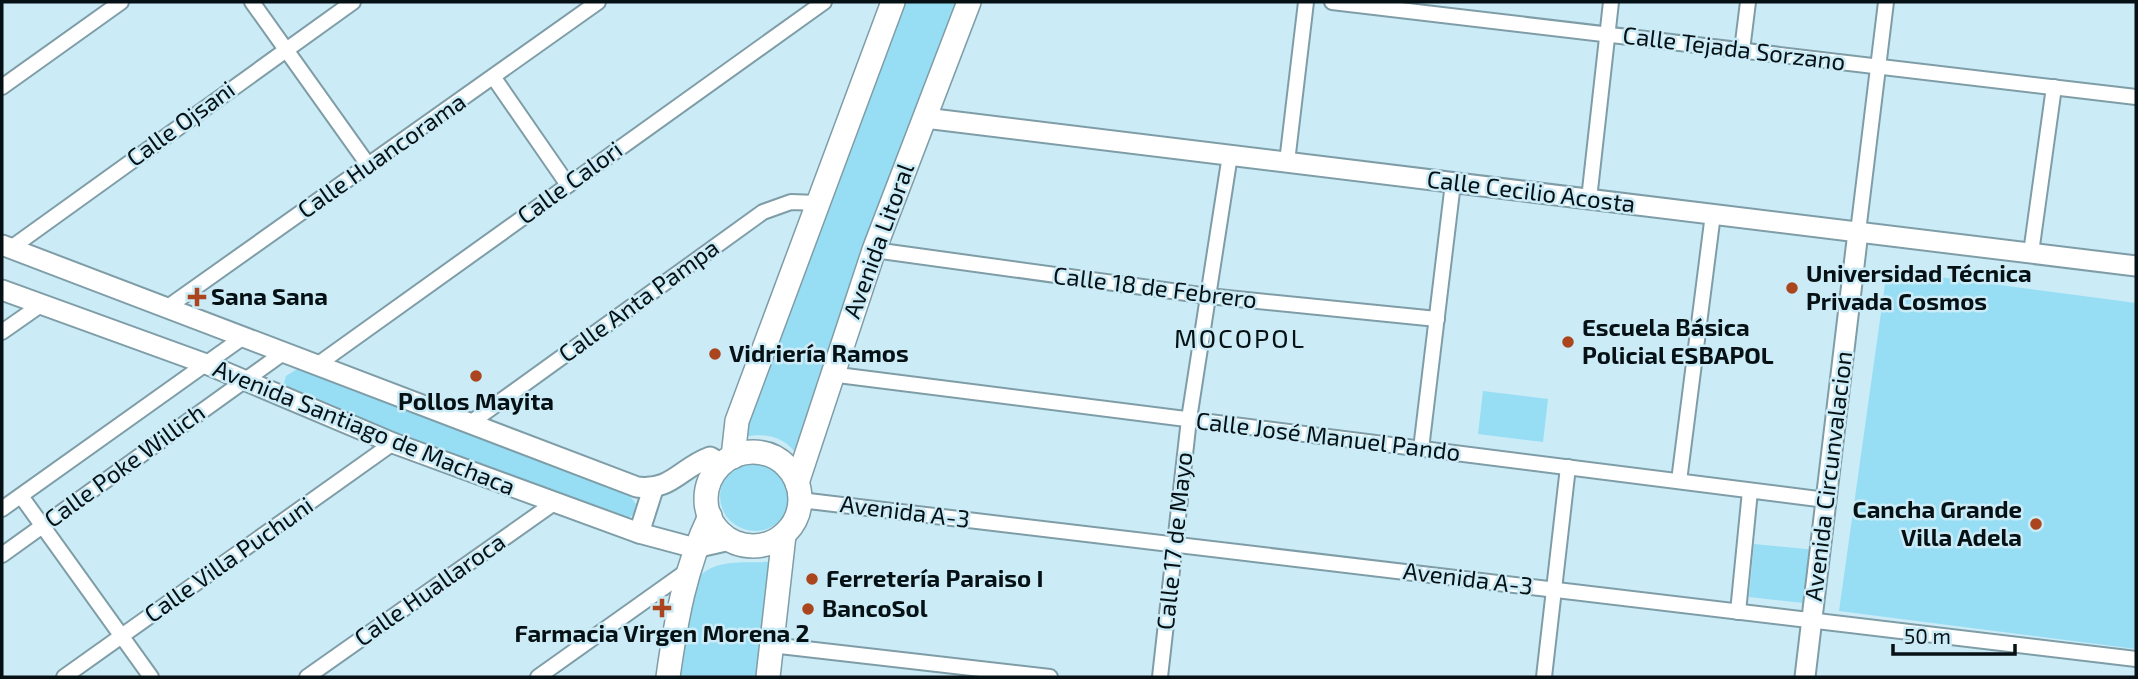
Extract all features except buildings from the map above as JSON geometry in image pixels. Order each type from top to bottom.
[{"type":"main road","points":[[727,460],[737,421],[892,2]]},
{"type":"main road","name":"Avenida Litoral","points":[[799,491],[830,374],[874,250],[969,2]]},
{"type":"main road","points":[[751,452],[773,456],[788,467],[799,491],[796,519],[784,534],[770,543],[755,546],[730,540],[718,530],[710,516],[707,491],[712,476],[727,460],[751,452]]},
{"type":"main road","points":[[668,677],[676,619],[687,571],[710,516]]},
{"type":"main road","points":[[768,677],[784,534]]},
{"type":"street","points":[[2,87],[121,2]]},
{"type":"street","points":[[252,2],[369,166]]},
{"type":"street","name":"Calle Ojsani","points":[[6,246],[353,2]]},
{"type":"street","name":"Calle Huancorama","points":[[165,309],[598,2]]},
{"type":"street","name":"Calle Calori","points":[[317,365],[824,2]]},
{"type":"street","points":[[1287,162],[1306,2]]},
{"type":"street","name":"Calle Tejada Sorzano","points":[[1332,2],[2136,97]]},
{"type":"street","points":[[1589,199],[1611,2]]},
{"type":"street","points":[[1742,50],[1748,2]]},
{"type":"street","points":[[1858,232],[1886,2]]},
{"type":"street","points":[[494,78],[568,185]]},
{"type":"street","points":[[2031,253],[2054,87]]},
{"type":"street","name":"Calle Cecilio Acosta","points":[[925,118],[2136,266]]},
{"type":"street","name":"Calle 17 de Mayo","points":[[1160,677],[1189,419],[1230,155]]},
{"type":"street","points":[[1421,449],[1453,183]]},
{"type":"street","name":"Calle Anta Pampa","points":[[469,424],[763,212],[791,202],[818,203]]},
{"type":"street","points":[[1679,481],[1713,214]]},
{"type":"street","name":"Avenida Circunvalacion","points":[[1805,677],[1858,232]]},
{"type":"street","name":"Avenida Santiago de Machaca","points":[[6,246],[469,424],[637,487],[653,489]]},
{"type":"street","name":"Calle 18 de Febrero","points":[[874,250],[1208,296],[1437,319]]},
{"type":"street","name":"Avenida Santiago de Machaca","points":[[2,290],[206,364],[393,443],[639,533],[695,548],[730,540]]},
{"type":"street","points":[[2,332],[42,304]]},
{"type":"street","name":"Calle Poke Willich","points":[[2,509],[242,338]]},
{"type":"street","name":"Calle Poke Willich","points":[[2,555],[283,353]]},
{"type":"street","name":"Calle José Manuel Pando","points":[[830,374],[1826,500]]},
{"type":"street","name":"Calle Villa Puchuni","points":[[64,677],[393,443]]},
{"type":"street","points":[[639,533],[653,489],[676,479],[710,457],[727,460]]},
{"type":"street","points":[[1544,677],[1568,467]]},
{"type":"street","name":"Avenida A-3","points":[[799,491],[1175,544],[2136,659]]},
{"type":"street","points":[[1738,612],[1750,491]]},
{"type":"street","points":[[20,496],[151,677]]},
{"type":"street","name":"Calle Huallaroca","points":[[307,677],[554,503]]},
{"type":"street","points":[[538,677],[687,571]]},
{"type":"street","points":[[771,645],[1050,677]]},
{"type":"shaded area","points":[[905,2],[960,2],[794,451],[771,436],[743,437]]},
{"type":"shaded area","points":[[1887,270],[2136,303],[2136,649],[1839,611]]},
{"type":"shaded area","points":[[299,368],[630,496],[636,504],[634,514],[626,520],[289,394],[284,383],[286,376]]},
{"type":"shaded area","points":[[1483,391],[1548,399],[1543,442],[1478,434]]},
{"type":"shaded area","points":[[755,461],[780,471],[790,496],[780,521],[755,531],[730,521],[720,496],[730,471]]},
{"type":"shaded area","points":[[1754,544],[1816,550],[1813,604],[1749,597]]},
{"type":"shaded area","points":[[776,561],[762,677],[681,677],[694,584],[701,575],[710,569],[730,563]]},
{"type":"place","name":"Universidad Técnica Privada Cosmos","points":[[1792,288]]},
{"type":"place","name":"Sana Sana","points":[[197,297]]},
{"type":"place","name":"Escuela Básica Policial ESBAPOL","points":[[1568,342]]},
{"type":"place","name":"Vidriería Ramos","points":[[715,354]]},
{"type":"place","name":"Pollos Mayita","points":[[476,376]]},
{"type":"place","name":"Cancha Grande Villa Adela","points":[[2036,524]]},
{"type":"place","name":"Ferretería Paraiso I","points":[[812,579]]},
{"type":"place","name":"Farmacia Virgen Morena 2","points":[[662,608]]},
{"type":"place","name":"BancoSol","points":[[808,609]]},
{"type":"district","name":"MOCOPOL","points":[[1240,339]]}]
